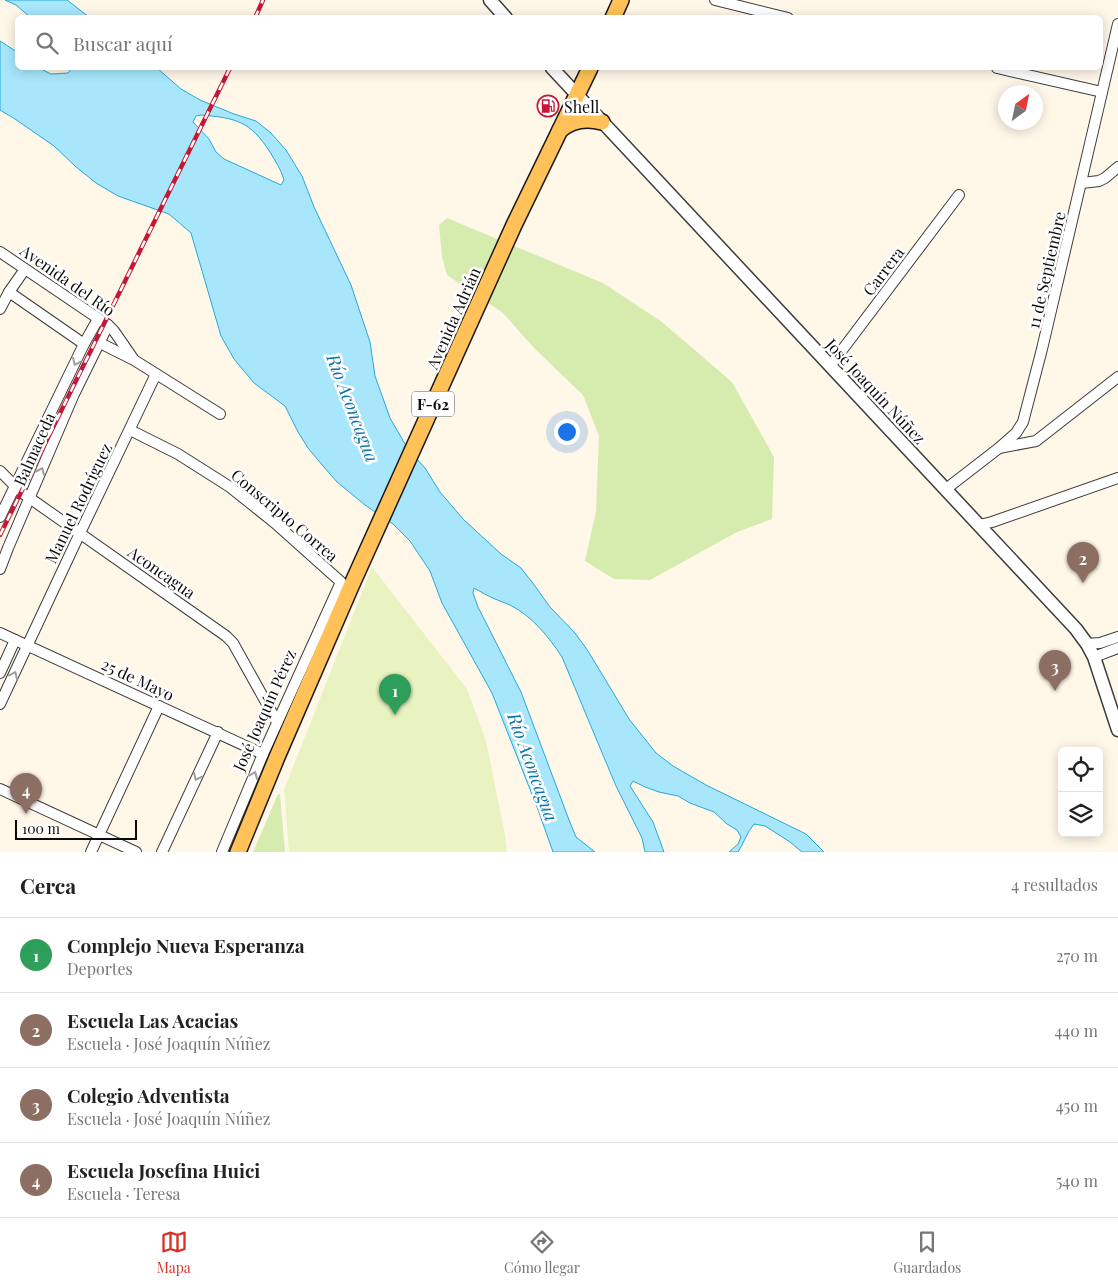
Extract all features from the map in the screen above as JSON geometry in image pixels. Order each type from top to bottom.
[{"type":"main road","points":[[614,15],[621,0]]},
{"type":"main road","name":"Avenida Adrián","points":[[347,583],[514,225],[589,70]]},
{"type":"main road","points":[[560,130],[570,123],[582,120],[589,119],[602,122]]},
{"type":"main road","name":"José Joaquín Pérez","points":[[238,852],[347,583]]},
{"type":"street","points":[[490,0],[503,15]]},
{"type":"street","points":[[715,0],[776,15]]},
{"type":"street","name":"11 de Septiembre","points":[[946,489],[999,448],[1020,428],[1026,416],[1118,24]]},
{"type":"street","name":"José Joaquín Núñez","points":[[554,70],[1076,629],[1094,657],[1118,730]]},
{"type":"street","points":[[1006,70],[1102,92]]},
{"type":"street","points":[[1082,183],[1099,181],[1118,167]]},
{"type":"street","name":"Carrera","points":[[830,366],[959,195]]},
{"type":"street","name":"Avenida del Río","points":[[0,252],[108,325],[134,360]]},
{"type":"street","points":[[1,306],[25,269]]},
{"type":"street","points":[[9,292],[84,344]]},
{"type":"street","name":"Balmaceda","points":[[0,517],[98,319]]},
{"type":"street","name":"Balmaceda","points":[[0,569],[4,546],[29,497],[74,394],[108,325]]},
{"type":"street","name":"Avenida del Río","points":[[100,343],[134,360],[220,414]]},
{"type":"street","name":"Manuel Rodríguez","points":[[0,704],[156,374]]},
{"type":"street","points":[[999,448],[1036,442],[1118,377]]},
{"type":"street","points":[[1020,428],[1036,442]]},
{"type":"street","name":"Conscripto Correa","points":[[130,430],[178,454],[230,487],[347,583]]},
{"type":"street","name":"Aconcagua","points":[[0,471],[29,497],[226,636],[233,643],[277,722]]},
{"type":"street","points":[[979,525],[1118,478]]},
{"type":"street","name":"José Joaquín Pérez","points":[[222,852],[277,722],[347,583]]},
{"type":"street","name":"25 de Mayo","points":[[0,633],[263,754]]},
{"type":"street","points":[[1087,644],[1100,643],[1118,637]]},
{"type":"street","points":[[0,673],[15,640]]},
{"type":"street","points":[[1094,657],[1118,648]]},
{"type":"street","points":[[91,852],[159,706]]},
{"type":"street","points":[[162,852],[218,732]]},
{"type":"street","points":[[0,789],[136,852]]},
{"type":"green space","points":[[447,218],[603,283],[662,322],[732,382],[774,457],[772,519],[737,532],[650,580],[614,579],[585,561],[596,511],[599,436],[583,395],[534,348],[503,313],[447,275],[442,257],[439,225]]},
{"type":"green space","points":[[372,567],[467,689],[486,741],[507,852],[289,852],[284,790]]},
{"type":"green space","points":[[278,794],[280,794],[285,852],[253,852]]},
{"type":"water","points":[[5,0],[67,0],[86,15],[28,15],[16,5]]},
{"type":"water","name":"Río Aconcagua","points":[[0,41],[15,51],[15,70],[43,70],[51,74],[68,73],[70,70],[159,70],[181,89],[200,100],[256,121],[271,133],[286,150],[302,176],[314,207],[351,285],[370,342],[375,376],[390,418],[408,449],[425,468],[440,492],[463,519],[501,554],[521,568],[550,607],[575,633],[629,719],[656,753],[673,766],[706,785],[806,834],[824,852],[802,852],[765,826],[754,824],[738,852],[729,852],[738,844],[741,837],[737,830],[714,812],[690,803],[678,796],[659,792],[633,781],[630,786],[653,822],[664,852],[645,852],[642,838],[616,786],[562,657],[546,635],[526,615],[510,605],[474,588],[473,593],[478,607],[521,692],[576,837],[595,852],[553,852],[492,693],[442,603],[430,571],[410,541],[393,524],[365,505],[337,482],[308,448],[285,406],[254,383],[234,359],[221,336],[191,233],[169,214],[118,196],[96,183],[54,146],[0,110]],"holes":[[[201,115],[224,118],[249,127],[263,142],[280,169],[284,180],[281,185],[224,159],[216,152],[209,139],[193,122],[196,116]]]},
{"type":"railway","points":[[256,15],[263,0]]},
{"type":"railway","points":[[0,535],[229,70]]},
{"type":"place","name":"Shell","points":[[548,106]]},
{"type":"place","name":"Escuela Las Acacias","points":[[1083,583]]},
{"type":"place","name":"Colegio Adventista","points":[[1055,691]]},
{"type":"place","name":"Complejo Nueva Esperanza","points":[[395,715]]},
{"type":"place","name":"Escuela Josefina Huici","points":[[26,814]]}]
